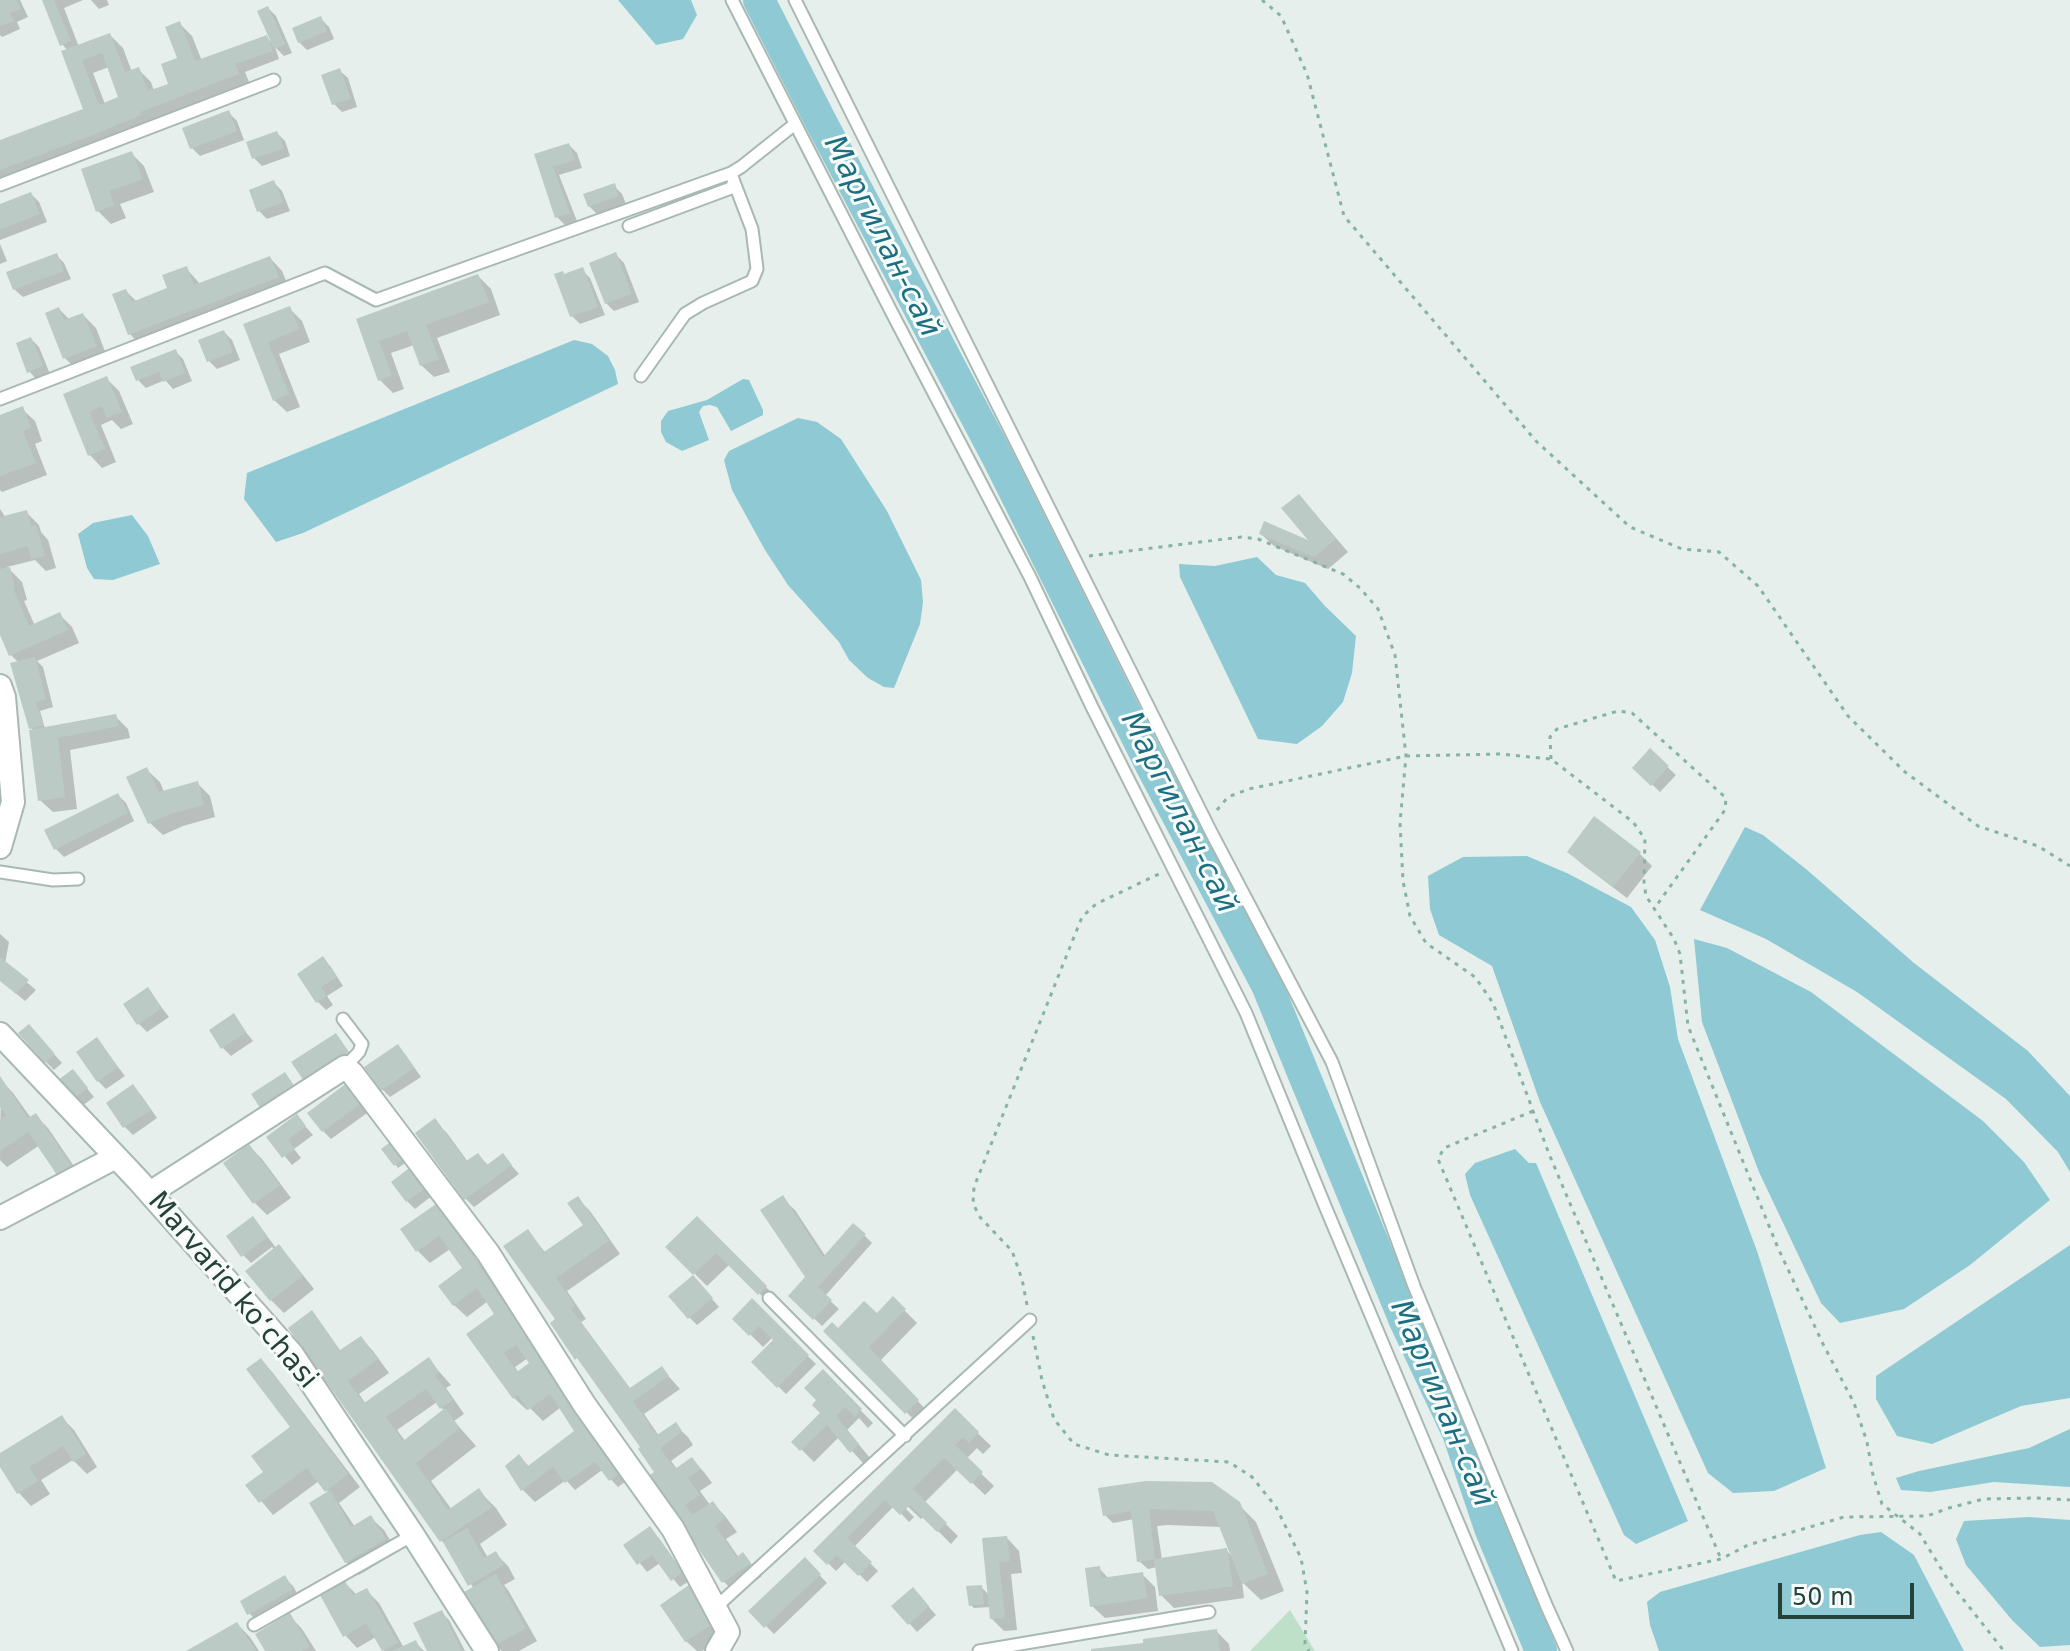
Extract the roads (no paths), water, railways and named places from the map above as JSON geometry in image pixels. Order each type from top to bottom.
[{"type":"street","points":[[0,686],[4,697],[13,802],[1,842]]},
{"type":"street","name":"Marvarid koʻchasi","points":[[0,1034],[150,1193],[292,1354],[487,1651]]},
{"type":"street","points":[[150,1193],[345,1067],[488,1253],[584,1404],[673,1529],[728,1632],[717,1651]]},
{"type":"street","points":[[0,1218],[116,1157]]},
{"type":"lane","points":[[732,0],[1030,577],[1246,1013],[1512,1651]]},
{"type":"lane","points":[[795,0],[1211,832],[1332,1062],[1414,1286],[1567,1651]]},
{"type":"lane","points":[[0,185],[274,80]]},
{"type":"lane","points":[[629,226],[731,188],[733,177],[741,167],[795,124]]},
{"type":"lane","points":[[641,376],[685,314],[752,281],[757,269],[752,229],[733,177]]},
{"type":"lane","points":[[0,399],[325,273],[376,300],[733,177]]},
{"type":"lane","points":[[0,872],[43,879],[78,879]]},
{"type":"lane","points":[[343,1019],[362,1044],[345,1067]]},
{"type":"lane","points":[[769,1298],[905,1436]]},
{"type":"lane","points":[[715,1608],[1030,1320]]},
{"type":"lane","points":[[254,1625],[413,1535]]},
{"type":"lane","points":[[979,1651],[1209,1612]]},
{"type":"water","points":[[618,0],[691,0],[697,15],[683,39],[656,45]]},
{"type":"water","points":[[574,340],[592,344],[608,356],[618,384],[303,533],[276,542],[244,499],[247,473]]},
{"type":"water","points":[[743,379],[749,380],[763,415],[731,431],[717,407],[703,406],[699,412],[709,440],[682,451],[666,442],[661,432],[661,421],[668,411],[707,400]]},
{"type":"water","points":[[798,418],[817,422],[841,439],[887,511],[921,580],[923,602],[920,624],[894,688],[884,687],[868,678],[849,660],[839,642],[788,585],[732,490],[724,460],[729,451]]},
{"type":"water","points":[[132,515],[148,536],[160,564],[113,580],[94,579],[87,568],[78,534],[93,523]]},
{"type":"water","points":[[1257,557],[1276,575],[1305,583],[1356,636],[1352,673],[1343,702],[1322,726],[1297,744],[1258,739],[1180,577],[1179,564],[1215,566]]},
{"type":"water","points":[[1745,827],[1763,835],[1806,869],[1914,963],[2028,1051],[2070,1096],[2070,1172],[2058,1152],[2006,1099],[1857,992],[1766,939],[1700,910]]},
{"type":"water","points":[[1527,856],[1631,907],[1655,940],[1670,987],[1678,1039],[1757,1251],[1826,1468],[1774,1491],[1733,1493],[1708,1473],[1540,1102],[1492,966],[1439,935],[1430,909],[1428,876],[1463,857]]},
{"type":"water","points":[[1694,939],[1727,948],[1811,992],[1983,1121],[2024,1162],[2050,1200],[1970,1265],[1904,1309],[1840,1323],[1821,1303],[1759,1172],[1702,1022]]},
{"type":"water","points":[[1515,1149],[1529,1163],[1536,1163],[1688,1521],[1636,1544],[1624,1535],[1470,1195],[1465,1174],[1475,1163]]},
{"type":"water","points":[[2070,1245],[2070,1398],[2021,1406],[1932,1444],[1897,1436],[1876,1399],[1876,1376]]},
{"type":"water","points":[[2070,1429],[2070,1487],[1994,1482],[1930,1492],[1901,1490],[1896,1478],[2029,1448]]},
{"type":"water","points":[[2029,1517],[2070,1520],[2070,1645],[2040,1647],[2012,1620],[1966,1565],[1956,1539],[1964,1521]]},
{"type":"water","points":[[1881,1532],[1914,1555],[1964,1651],[1659,1651],[1650,1625],[1647,1602],[1660,1592],[1860,1535]]},
{"type":"waterway","name":"Маргилан-сай","points":[[759,0],[999,460],[1151,765],[1267,985],[1405,1321],[1458,1433],[1490,1528],[1541,1651]]}]
